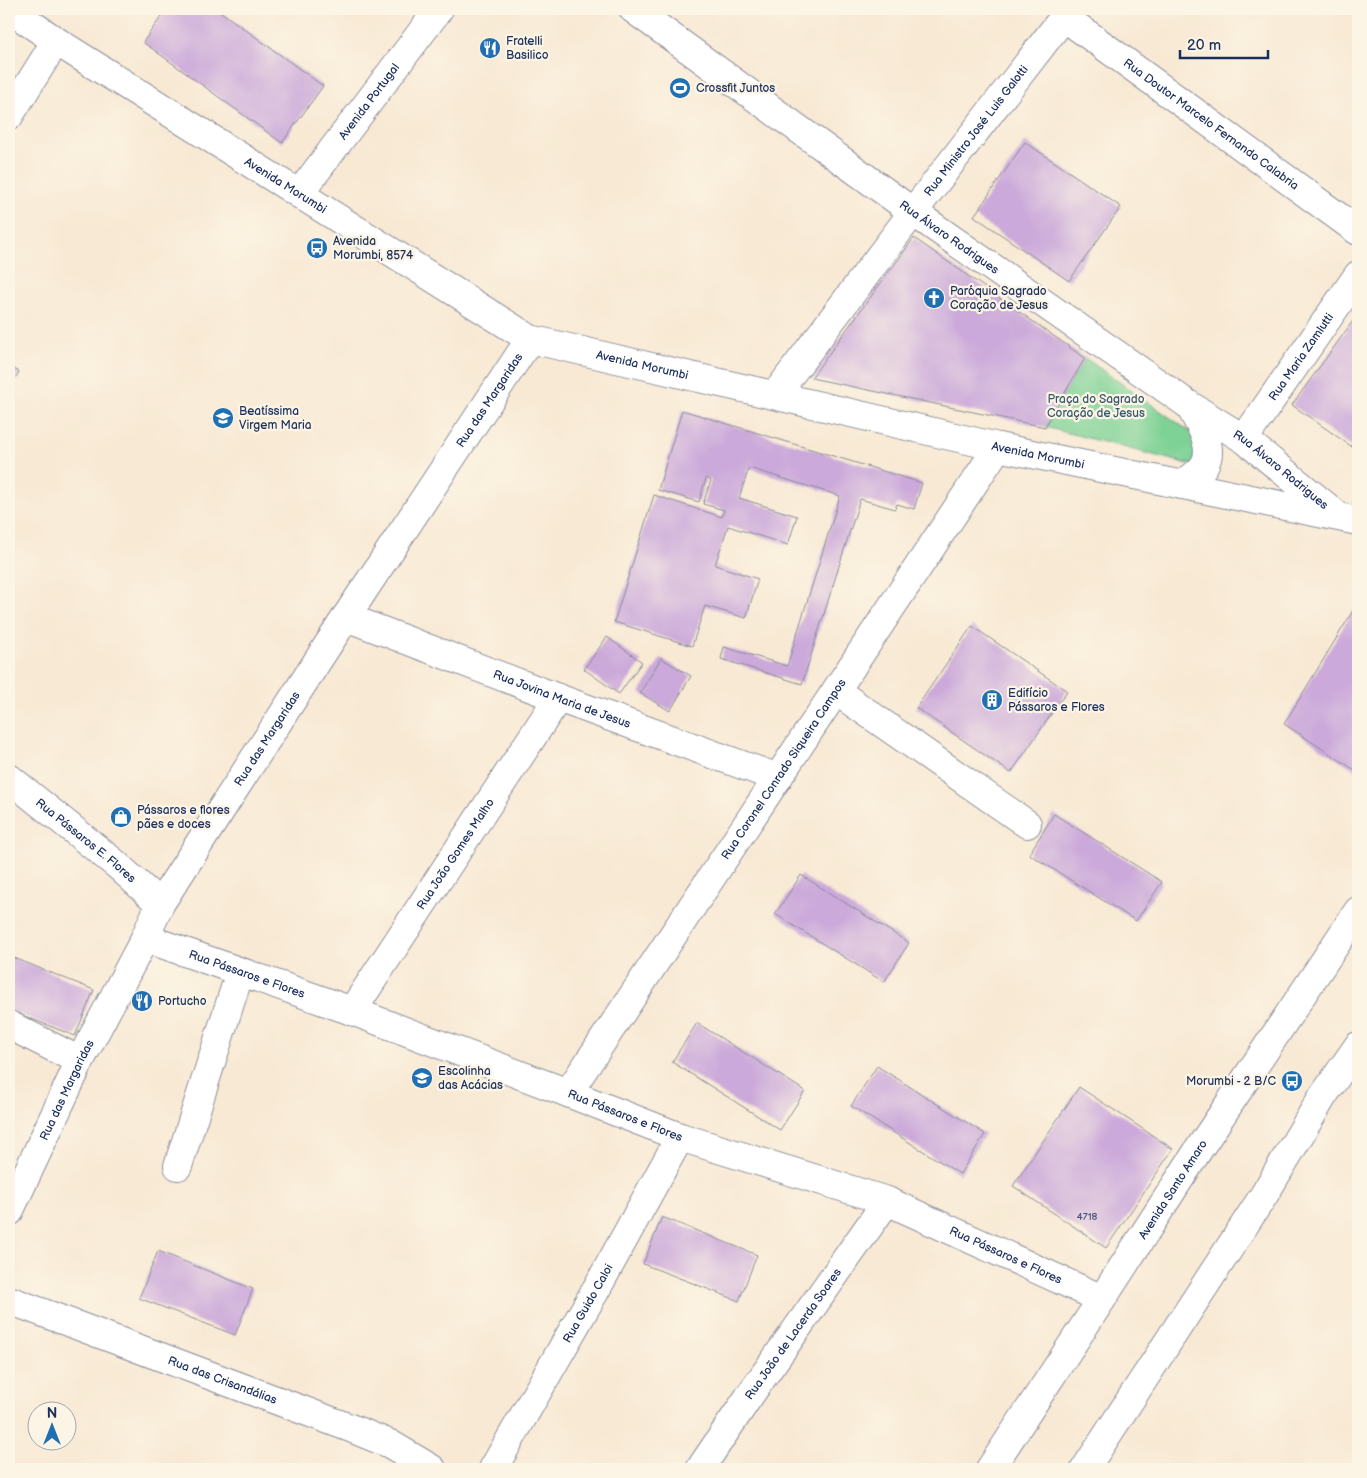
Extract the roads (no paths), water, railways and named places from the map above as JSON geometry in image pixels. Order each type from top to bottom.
[{"type":"street","name":"Avenida Morumbi","points":[[9,9],[56,41],[530,339],[998,447],[1349,519]]},
{"type":"street","name":"Avenida Portugal","points":[[299,194],[439,9]]},
{"type":"street","name":"Rua Álvaro Rodrigues","points":[[634,9],[913,212],[1189,405],[1244,439],[1349,519]]},
{"type":"street","name":"Rua Ministro José Luis Galotti","points":[[774,395],[1067,13]]},
{"type":"street","name":"Rua Doutor Marcelo Fernando Calabria","points":[[1067,13],[1358,231]]},
{"type":"street","points":[[9,116],[56,41]]},
{"type":"street","name":"Rua Maria Zamlutti","points":[[1244,439],[1358,275]]},
{"type":"street","name":"Rua das Margaridas","points":[[9,1212],[80,1061],[145,938],[160,904],[346,617],[530,339]]},
{"type":"street","points":[[1182,485],[1204,466],[1208,454],[1206,440],[1189,405]]},
{"type":"street","name":"Rua Coronel Conrado Siqueira Campos","points":[[568,1093],[998,447]]},
{"type":"street","name":"Rua Jovina Maria de Jesus","points":[[346,617],[558,698],[778,778]]},
{"type":"street","points":[[836,691],[1027,824]]},
{"type":"street","name":"Rua João Gomes Malho","points":[[352,1011],[558,698]]},
{"type":"street","name":"Rua Pássaros E. Flores","points":[[9,778],[117,865],[160,904]]},
{"type":"street","name":"Avenida Santo Amaro","points":[[990,1469],[1358,912]]},
{"type":"street","name":"Rua Pássaros e Flores","points":[[145,938],[352,1011],[680,1137],[887,1201],[1102,1299]]},
{"type":"street","points":[[178,1166],[240,972]]},
{"type":"street","points":[[9,1025],[80,1061]]},
{"type":"street","points":[[1085,1469],[1264,1195],[1324,1096],[1358,1046]]},
{"type":"street","name":"Rua Guido Caloi","points":[[494,1469],[680,1137]]},
{"type":"street","name":"Rua João de Lacerda Soares","points":[[700,1469],[887,1201]]},
{"type":"street","name":"Rua das Crisandálias","points":[[9,1300],[353,1429],[390,1444],[432,1469]]},
{"type":"place","name":"Fratelli Basilico","points":[[490,48]]},
{"type":"place","name":"Crossfit Juntos","points":[[680,88]]},
{"type":"place","name":"Avenida Morumbi, 8574","points":[[317,248]]},
{"type":"place","name":"Paróquia Sagrado Coração de Jesus","points":[[934,298]]},
{"type":"place","name":"Beatíssima Virgem Maria","points":[[223,418]]},
{"type":"place","name":"Edifício Pássaros e Flores","points":[[992,700]]},
{"type":"place","name":"Pássaros e flores pães e doces","points":[[121,817]]},
{"type":"place","name":"Portucho","points":[[142,1001]]},
{"type":"place","name":"Escolinha das Acácias","points":[[422,1078]]},
{"type":"place","name":"Morumbi - 2 B/C","points":[[1292,1081]]},
{"type":"park label","name":"Praça do Sagrado Coração de Jesus","points":[[1096,406]]}]
